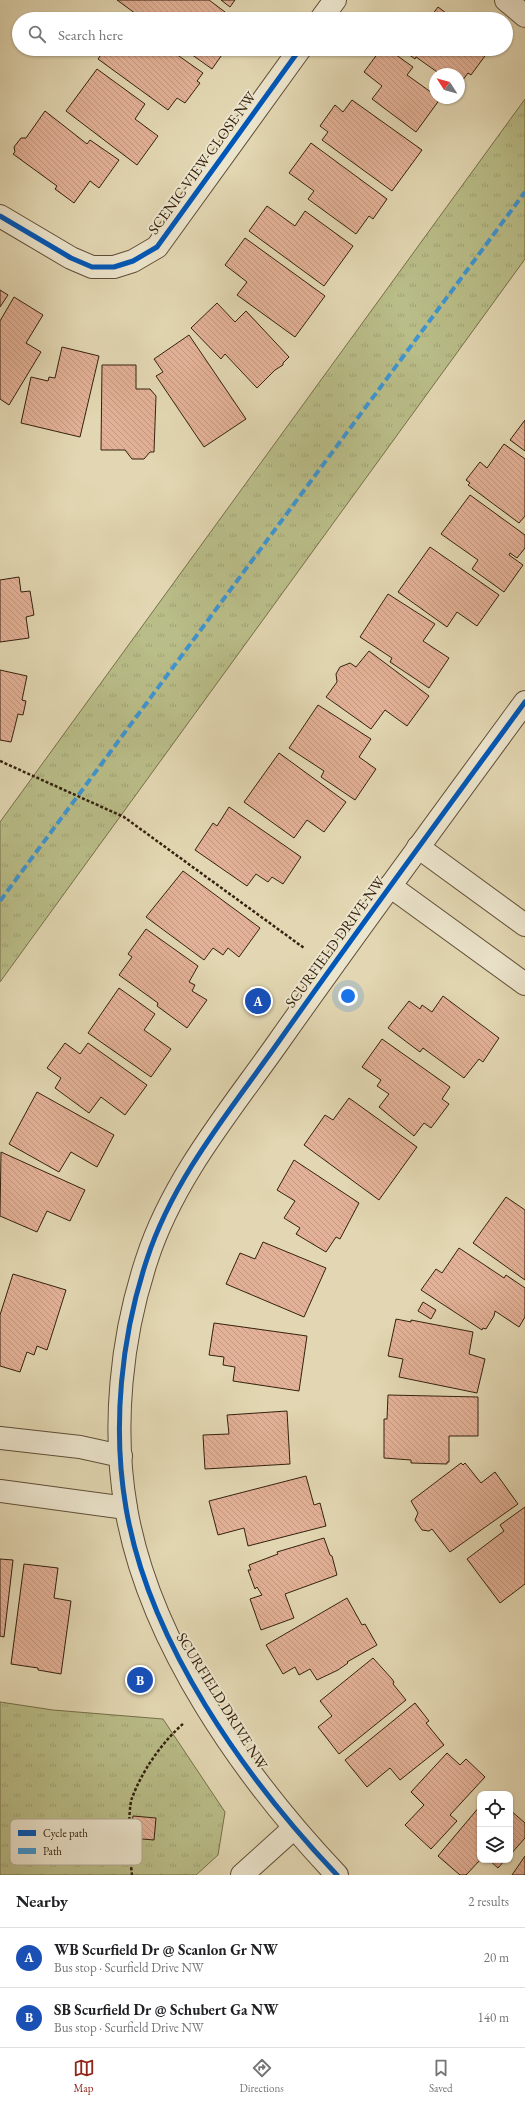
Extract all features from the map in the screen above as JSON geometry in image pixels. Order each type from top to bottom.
[{"type":"street","points":[[326,12],[335,0]]},
{"type":"street","points":[[506,0],[525,16]]},
{"type":"street","name":"SCENIC VIEW CLOSE NW","points":[[0,216],[71,258],[92,267],[114,267],[133,261],[157,247],[295,56]]},
{"type":"street","name":"SCURFIELD DRIVE NW","points":[[329,1872],[256,1781],[206,1704],[166,1633],[148,1590],[126,1508],[121,1456],[121,1377],[135,1301],[147,1257],[172,1199],[196,1159],[418,847],[525,702]]},
{"type":"street","points":[[418,847],[525,925]]},
{"type":"street","points":[[390,886],[525,984]]},
{"type":"street","points":[[0,1438],[80,1447],[121,1456]]},
{"type":"street","points":[[0,1491],[126,1508]]},
{"type":"street","points":[[242,1875],[294,1828]]},
{"type":"path","points":[[0,761],[124,817],[304,948]]},
{"type":"path","points":[[130,1819],[132,1799],[152,1758],[177,1729],[206,1704]]},
{"type":"path","points":[[131,1865],[132,1875]]},
{"type":"green space","points":[[525,99],[525,259],[0,982],[0,822]]},
{"type":"green space","points":[[0,1702],[53,1710],[163,1719],[225,1812],[218,1855],[196,1875],[0,1875]]},
{"type":"building","points":[[117,0],[209,0],[225,12],[133,12]]},
{"type":"building","points":[[221,0],[235,0],[230,7]]},
{"type":"building","points":[[438,7],[445,12],[434,12]]},
{"type":"building","points":[[100,56],[179,56],[203,73],[197,81],[200,83],[185,103],[177,98],[168,110],[98,59]]},
{"type":"building","points":[[194,56],[221,56],[212,69]]},
{"type":"building","points":[[376,56],[398,56],[413,67],[407,75],[429,91],[429,104],[436,104],[416,132],[372,99],[382,86],[364,72]]},
{"type":"building","points":[[411,56],[485,56],[471,75],[468,73],[465,77],[465,68],[432,68],[416,57],[415,59]]},
{"type":"building","points":[[97,69],[145,104],[135,119],[158,136],[137,165],[66,111]]},
{"type":"building","points":[[352,100],[422,150],[392,191],[322,140],[328,132],[320,126],[335,105],[343,112]]},
{"type":"building","points":[[45,111],[87,144],[90,140],[119,160],[99,188],[90,181],[74,203],[55,189],[57,186],[13,154],[15,152],[14,147],[21,138],[26,138]]},
{"type":"building","points":[[311,143],[387,199],[373,219],[369,216],[356,234],[308,199],[314,191],[289,173]]},
{"type":"building","points":[[267,206],[295,226],[305,211],[353,246],[324,286],[249,231]]},
{"type":"building","points":[[245,238],[325,296],[295,337],[237,295],[247,282],[225,265]]},
{"type":"building","points":[[0,290],[8,295],[0,307]]},
{"type":"building","points":[[14,297],[43,315],[26,343],[41,352],[9,405],[0,399],[0,321]]},
{"type":"building","points":[[217,303],[235,322],[246,311],[289,357],[283,365],[275,370],[257,388],[225,354],[221,359],[191,328]]},
{"type":"building","points":[[189,335],[246,419],[204,447],[156,376],[163,372],[154,359]]},
{"type":"building","points":[[62,347],[99,356],[80,437],[21,423],[31,377],[48,381],[49,377],[55,378]]},
{"type":"building","points":[[102,365],[136,365],[136,389],[150,389],[156,396],[154,452],[150,452],[144,459],[132,459],[125,450],[101,450]]},
{"type":"building","points":[[525,420],[525,451],[510,440]]},
{"type":"building","points":[[504,444],[525,459],[525,516],[519,523],[468,485],[470,483],[466,480],[480,462],[487,468]]},
{"type":"building","points":[[470,495],[525,535],[525,548],[517,558],[510,553],[509,555],[523,565],[504,592],[472,569],[478,560],[441,534]]},
{"type":"building","points":[[430,547],[499,595],[477,626],[457,612],[447,627],[398,592]]},
{"type":"building","points":[[19,577],[21,592],[30,591],[34,615],[26,617],[29,638],[0,642],[0,580]]},
{"type":"building","points":[[388,594],[435,624],[423,641],[449,658],[429,688],[390,662],[392,658],[360,637]]},
{"type":"building","points":[[369,651],[429,696],[407,726],[385,710],[371,729],[326,697],[337,682],[336,674],[340,667],[350,663],[356,667]]},
{"type":"building","points":[[0,670],[27,676],[22,700],[26,701],[23,715],[18,714],[11,742],[0,740]]},
{"type":"building","points":[[318,705],[371,739],[359,757],[376,769],[355,800],[321,777],[324,771],[289,748]]},
{"type":"building","points":[[279,753],[346,802],[324,832],[307,820],[294,838],[244,802]]},
{"type":"building","points":[[229,807],[301,857],[283,884],[272,877],[268,882],[256,874],[247,886],[195,850],[213,823],[217,826]]},
{"type":"building","points":[[183,871],[260,928],[239,957],[228,948],[223,955],[213,948],[204,960],[146,917]]},
{"type":"building","points":[[146,929],[198,966],[189,982],[195,985],[192,991],[207,1000],[187,1028],[157,1006],[158,1003],[119,975],[132,957],[128,954]]},
{"type":"building","points":[[119,988],[155,1014],[144,1030],[171,1049],[151,1077],[88,1033]]},
{"type":"building","points":[[443,996],[499,1038],[483,1062],[479,1059],[464,1078],[423,1048],[420,1052],[388,1028],[409,1001],[420,1009],[422,1005],[432,1012]]},
{"type":"building","points":[[382,1039],[450,1087],[442,1099],[449,1104],[431,1128],[424,1123],[414,1136],[379,1107],[389,1094],[377,1086],[381,1080],[362,1067]]},
{"type":"building","points":[[65,1043],[80,1054],[88,1043],[147,1085],[125,1115],[101,1097],[89,1113],[55,1088],[61,1078],[47,1068]]},
{"type":"building","points":[[37,1092],[114,1135],[97,1167],[71,1152],[59,1172],[9,1144]]},
{"type":"building","points":[[349,1098],[417,1147],[379,1200],[304,1145],[325,1115],[333,1120]]},
{"type":"building","points":[[1,1152],[85,1190],[70,1221],[47,1211],[37,1232],[0,1216]]},
{"type":"building","points":[[294,1160],[359,1203],[340,1239],[336,1237],[326,1252],[296,1234],[300,1228],[284,1218],[295,1201],[277,1190]]},
{"type":"building","points":[[506,1197],[525,1210],[525,1280],[473,1243]]},
{"type":"building","points":[[263,1242],[326,1268],[304,1317],[226,1284],[240,1253],[255,1259]]},
{"type":"building","points":[[459,1248],[504,1278],[506,1275],[525,1288],[525,1317],[519,1327],[495,1311],[494,1316],[486,1329],[483,1328],[482,1330],[421,1290],[436,1269],[442,1273]]},
{"type":"building","points":[[13,1274],[66,1290],[47,1350],[37,1346],[34,1355],[27,1352],[20,1372],[0,1366],[0,1315]]},
{"type":"building","points":[[423,1302],[436,1310],[431,1319],[418,1311]]},
{"type":"building","points":[[396,1319],[411,1322],[411,1320],[473,1332],[469,1354],[485,1359],[477,1393],[399,1377],[403,1359],[388,1356]]},
{"type":"building","points":[[214,1323],[307,1336],[299,1391],[233,1381],[235,1367],[223,1365],[224,1357],[209,1355]]},
{"type":"building","points":[[388,1395],[478,1397],[478,1436],[449,1436],[449,1462],[447,1462],[447,1464],[411,1463],[411,1460],[384,1458],[384,1419],[387,1419]]},
{"type":"building","points":[[287,1411],[290,1464],[205,1469],[203,1435],[229,1434],[227,1415]]},
{"type":"building","points":[[461,1463],[463,1465],[465,1463],[481,1483],[495,1472],[518,1504],[450,1552],[432,1529],[429,1531],[422,1530],[415,1520],[418,1513],[411,1501]]},
{"type":"building","points":[[306,1476],[314,1505],[320,1503],[326,1526],[248,1546],[244,1528],[218,1535],[209,1501]]},
{"type":"building","points":[[525,1507],[525,1584],[500,1603],[467,1559],[504,1531],[500,1525]]},
{"type":"building","points":[[324,1538],[330,1555],[332,1556],[337,1575],[285,1594],[294,1618],[261,1630],[250,1599],[262,1595],[257,1587],[255,1589],[248,1570],[251,1570],[249,1565],[278,1554],[277,1552]]},
{"type":"building","points":[[0,1559],[13,1560],[4,1637],[0,1636]]},
{"type":"building","points":[[24,1564],[58,1568],[54,1598],[71,1601],[61,1674],[38,1670],[38,1668],[11,1664]]},
{"type":"building","points":[[347,1598],[362,1625],[365,1624],[377,1645],[347,1662],[348,1663],[338,1670],[317,1680],[310,1669],[299,1675],[295,1667],[283,1674],[266,1645]]},
{"type":"building","points":[[373,1658],[392,1679],[394,1682],[393,1684],[406,1700],[339,1754],[318,1727],[332,1716],[320,1701]]},
{"type":"building","points":[[415,1703],[429,1721],[426,1723],[444,1745],[400,1780],[390,1768],[367,1787],[345,1760]]},
{"type":"building","points":[[447,1753],[460,1765],[466,1759],[485,1777],[450,1815],[457,1821],[431,1849],[405,1825],[424,1805],[411,1792]]},
{"type":"building","points":[[477,1810],[477,1863],[466,1875],[460,1875],[438,1856]]},
{"type":"building","points":[[513,1813],[525,1823],[525,1838],[513,1852]]},
{"type":"building","points":[[133,1816],[156,1818],[154,1840],[142,1839],[142,1819],[133,1819]]},
{"type":"building","points":[[525,1856],[525,1875],[512,1875]]},
{"type":"building","points":[[492,1863],[502,1863],[498,1868]]},
{"type":"marked path","points":[[0,901],[525,192]]},
{"type":"cycle path","points":[[0,216],[71,258],[92,267],[114,267],[133,261],[157,247],[295,56]]},
{"type":"cycle path","points":[[337,1875],[302,1837],[268,1796],[236,1752],[206,1706],[179,1658],[156,1609],[138,1559],[126,1508],[122,1477],[120,1414],[125,1351],[138,1289],[147,1259],[158,1230],[187,1174],[222,1121],[338,958],[525,702]]},
{"type":"place","name":"WB Scurfield Dr @ Scanlon Gr NW","points":[[258,1001]]},
{"type":"place","name":"SB Scurfield Dr @ Schubert Ga NW","points":[[140,1680]]}]
